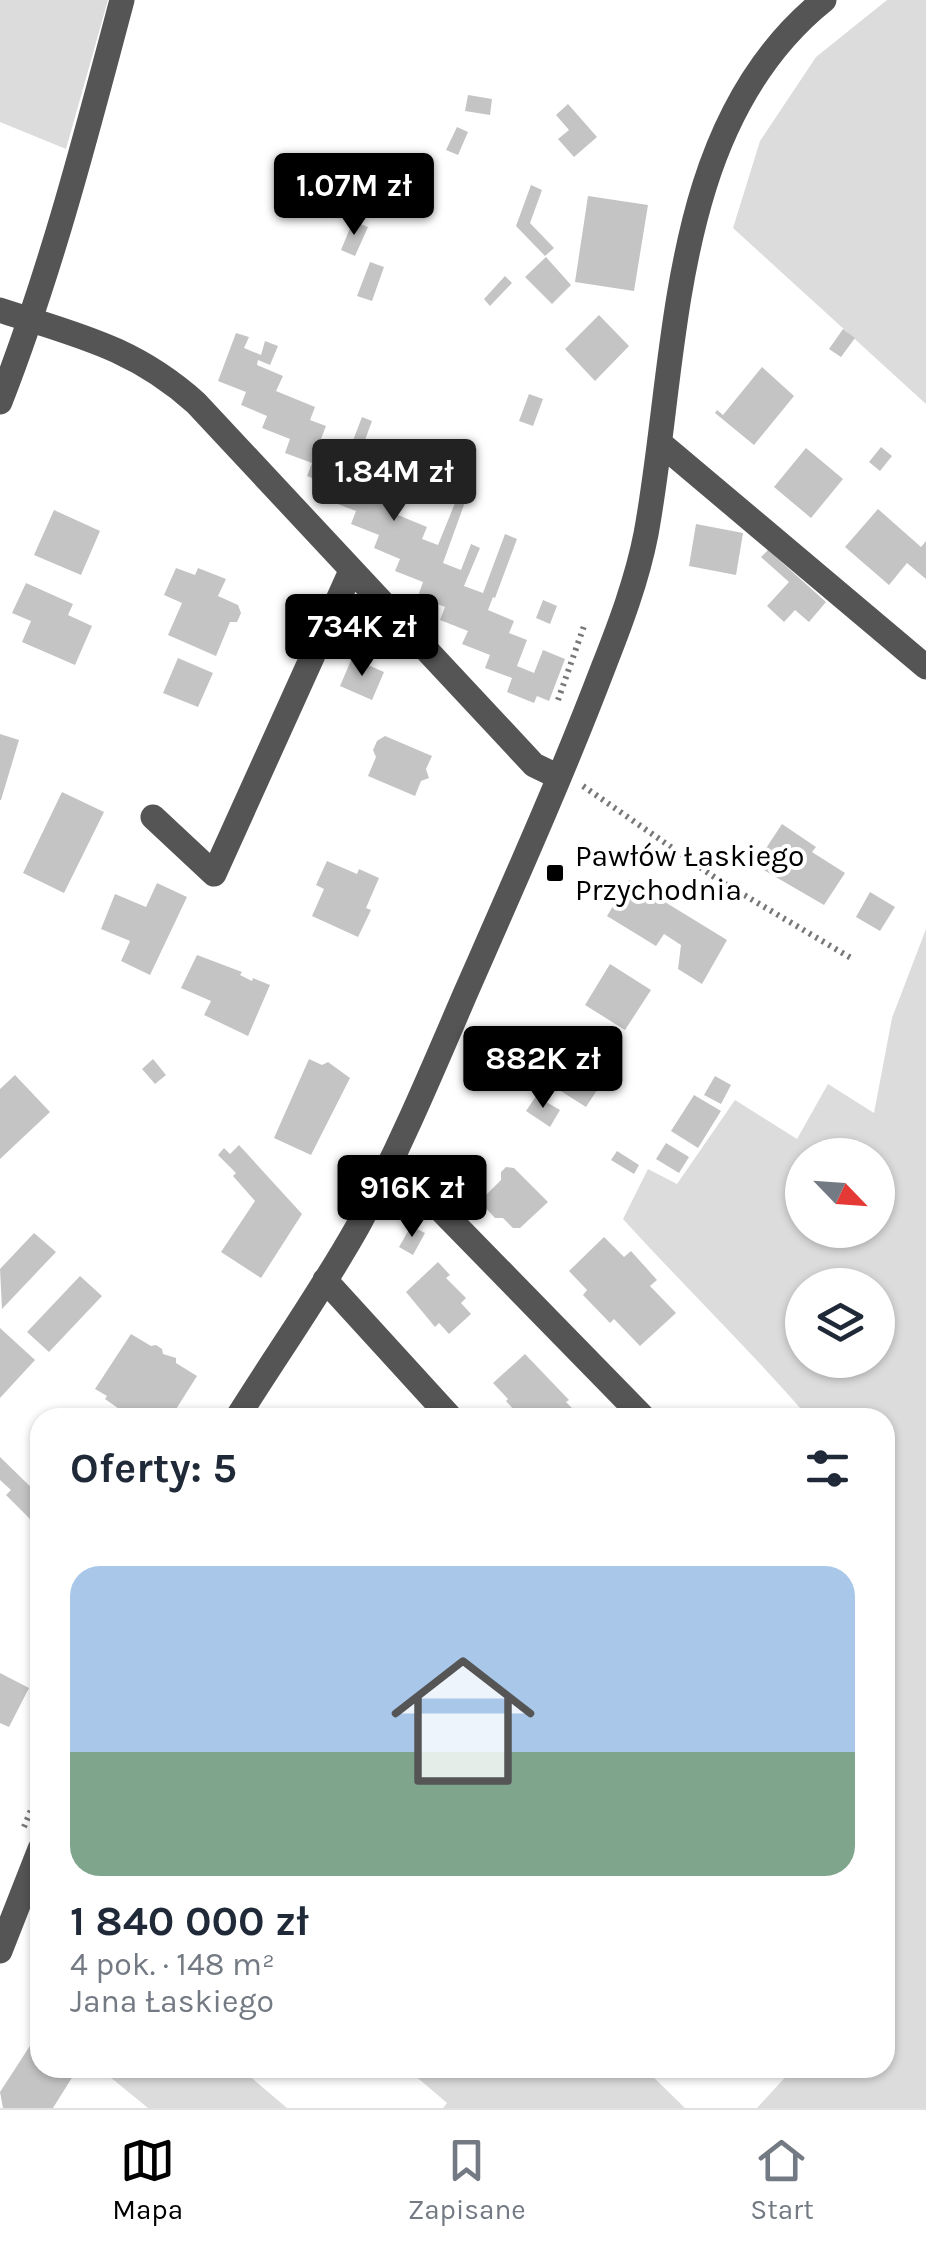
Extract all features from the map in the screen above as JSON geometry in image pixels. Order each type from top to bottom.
[{"type":"street","points":[[0,402],[32,320],[72,190],[122,0]]},
{"type":"street","points":[[243,1408],[325,1280],[392,1160],[560,776],[628,601],[645,540],[688,254],[707,175],[763,65],[782,39],[824,0]]},
{"type":"street","points":[[0,310],[101,343],[164,374],[196,402],[534,765],[560,776]]},
{"type":"street","points":[[660,443],[926,666]]},
{"type":"street","points":[[153,818],[214,874],[351,571]]},
{"type":"street","points":[[392,1160],[634,1408]]},
{"type":"street","points":[[325,1280],[443,1408]]},
{"type":"street","points":[[0,1951],[30,1875]]},
{"type":"path","points":[[556,709],[584,626]]},
{"type":"path","points":[[560,776],[594,791],[717,878],[851,958]]},
{"type":"shaded area","points":[[0,0],[108,0],[66,149],[0,122]]},
{"type":"shaded area","points":[[887,0],[926,0],[926,404],[733,228],[760,141],[816,57]]},
{"type":"shaded area","points":[[926,929],[926,2108],[757,2108],[784,2078],[895,2078],[895,1408],[800,1408],[623,1219],[648,1169],[677,1184],[735,1100],[795,1138],[785,1138],[785,1248],[895,1248],[895,1138],[798,1138],[828,1084],[874,1113],[892,1018]]},
{"type":"shaded area","points":[[111,2078],[252,2078],[287,2108],[148,2108]]},
{"type":"shaded area","points":[[418,2078],[654,2078],[685,2108],[443,2108],[447,2103]]},
{"type":"building","points":[[468,95],[492,99],[490,115],[465,111]]},
{"type":"building","points":[[568,104],[597,137],[574,157],[558,139],[569,130],[556,115]]},
{"type":"building","points":[[457,127],[468,132],[458,155],[446,150]]},
{"type":"building","points":[[531,185],[542,190],[530,223],[554,248],[545,256],[516,226]]},
{"type":"building","points":[[588,196],[648,205],[634,291],[575,282]]},
{"type":"building","points":[[353,221],[368,227],[355,256],[341,250]]},
{"type":"building","points":[[546,257],[571,285],[552,304],[525,277]]},
{"type":"building","points":[[370,262],[384,267],[372,301],[357,296]]},
{"type":"building","points":[[505,276],[512,283],[490,306],[484,299]]},
{"type":"building","points":[[599,315],[629,346],[595,381],[565,349]]},
{"type":"building","points":[[843,329],[855,338],[841,357],[829,349]]},
{"type":"building","points":[[236,333],[249,337],[244,348],[261,355],[265,341],[278,346],[270,365],[258,360],[257,365],[283,376],[276,391],[315,407],[310,420],[326,426],[321,439],[349,451],[362,417],[372,421],[355,467],[382,478],[377,491],[394,498],[399,483],[408,486],[398,515],[427,527],[422,539],[438,545],[457,498],[465,502],[443,563],[461,570],[471,544],[480,548],[464,586],[483,593],[505,534],[517,539],[488,610],[514,621],[509,633],[527,640],[517,666],[534,673],[543,650],[565,659],[549,701],[537,696],[534,703],[507,692],[512,678],[485,668],[490,655],[462,644],[468,631],[440,620],[445,607],[418,596],[423,582],[395,571],[400,559],[374,548],[379,535],[351,524],[356,511],[330,501],[335,487],[307,476],[312,463],[285,453],[290,439],[262,428],[267,416],[241,405],[246,392],[218,381]]},
{"type":"building","points":[[762,367],[794,396],[754,445],[715,413],[717,410],[723,415]]},
{"type":"building","points":[[529,394],[543,399],[533,426],[519,421]]},
{"type":"building","points":[[881,447],[892,456],[880,471],[869,462]]},
{"type":"building","points":[[806,448],[843,479],[811,518],[774,487]]},
{"type":"building","points":[[878,509],[921,547],[926,541],[926,579],[907,563],[889,585],[845,547]]},
{"type":"building","points":[[54,510],[100,531],[81,575],[34,555]]},
{"type":"building","points":[[696,524],[743,533],[736,575],[689,566]]},
{"type":"building","points":[[768,550],[826,602],[809,622],[795,610],[784,622],[767,606],[789,582],[761,557]]},
{"type":"building","points":[[176,568],[195,575],[198,568],[226,579],[218,596],[238,605],[241,613],[237,622],[230,622],[216,656],[168,635],[182,603],[164,595]]},
{"type":"building","points":[[26,583],[73,604],[68,615],[92,626],[75,665],[22,642],[31,621],[12,613]]},
{"type":"building","points":[[543,600],[557,606],[550,624],[536,618]]},
{"type":"building","points":[[178,658],[213,673],[198,707],[163,693]]},
{"type":"building","points":[[352,658],[384,672],[372,700],[340,686]]},
{"type":"building","points":[[0,734],[19,740],[1,800],[0,800]]},
{"type":"building","points":[[385,736],[432,756],[426,769],[429,778],[421,781],[415,796],[368,776],[376,757],[373,750]]},
{"type":"building","points":[[62,792],[104,812],[64,893],[23,873]]},
{"type":"building","points":[[782,824],[816,847],[812,852],[845,873],[824,905],[755,865]]},
{"type":"building","points":[[327,861],[357,874],[359,869],[379,878],[366,908],[371,910],[358,937],[312,916],[324,889],[316,885]]},
{"type":"building","points":[[629,880],[727,940],[702,984],[678,969],[681,945],[664,934],[656,946],[607,916]]},
{"type":"building","points":[[157,883],[187,897],[150,975],[121,961],[130,941],[101,929],[115,894],[146,907]]},
{"type":"building","points":[[870,892],[895,907],[880,931],[856,917]]},
{"type":"building","points":[[197,955],[242,972],[240,975],[252,981],[253,978],[270,985],[248,1036],[204,1015],[211,1001],[181,988]]},
{"type":"building","points":[[610,964],[651,990],[625,1030],[585,1005]]},
{"type":"building","points":[[571,1041],[612,1067],[586,1107],[545,1081]]},
{"type":"building","points":[[153,1059],[166,1075],[155,1084],[142,1069]]},
{"type":"building","points":[[309,1059],[322,1065],[328,1062],[350,1078],[311,1155],[274,1138]]},
{"type":"building","points":[[15,1075],[50,1112],[0,1159],[0,1089]]},
{"type":"building","points":[[715,1076],[731,1085],[721,1104],[704,1095]]},
{"type":"building","points":[[694,1095],[721,1111],[698,1148],[671,1131]]},
{"type":"building","points":[[536,1096],[560,1110],[550,1127],[526,1111]]},
{"type":"building","points":[[666,1143],[689,1157],[679,1173],[656,1159]]},
{"type":"building","points":[[239,1145],[302,1214],[261,1278],[221,1252],[255,1201],[218,1155],[224,1148],[230,1154]]},
{"type":"building","points":[[617,1151],[639,1165],[634,1174],[611,1160]]},
{"type":"building","points":[[506,1167],[514,1168],[548,1202],[520,1228],[495,1218],[483,1205],[483,1198],[501,1180]]},
{"type":"building","points":[[411,1226],[425,1233],[413,1255],[399,1247]]},
{"type":"building","points":[[34,1233],[56,1252],[2,1309],[0,1269]]},
{"type":"building","points":[[604,1237],[624,1257],[631,1251],[657,1280],[650,1286],[676,1313],[640,1346],[583,1295],[587,1290],[569,1271]]},
{"type":"building","points":[[438,1262],[450,1275],[446,1278],[466,1298],[461,1303],[471,1314],[449,1334],[439,1323],[435,1327],[406,1292]]},
{"type":"building","points":[[80,1276],[102,1296],[49,1352],[27,1332]]},
{"type":"building","points":[[0,1328],[35,1360],[0,1398]]},
{"type":"building","points":[[131,1334],[156,1345],[197,1376],[177,1408],[118,1408],[95,1389]]},
{"type":"building","points":[[525,1354],[572,1408],[512,1408],[493,1383]]},
{"type":"building","points":[[0,1457],[30,1486],[30,1519],[6,1495],[11,1490],[0,1480]]},
{"type":"building","points":[[0,1673],[29,1688],[9,1727],[0,1723]]},
{"type":"building","points":[[30,2046],[30,2078],[72,2078],[53,2108],[3,2108],[0,2092]]},
{"type":"place","name":"Pawłów Łaskiego Przychodnia","points":[[555,873]]}]
